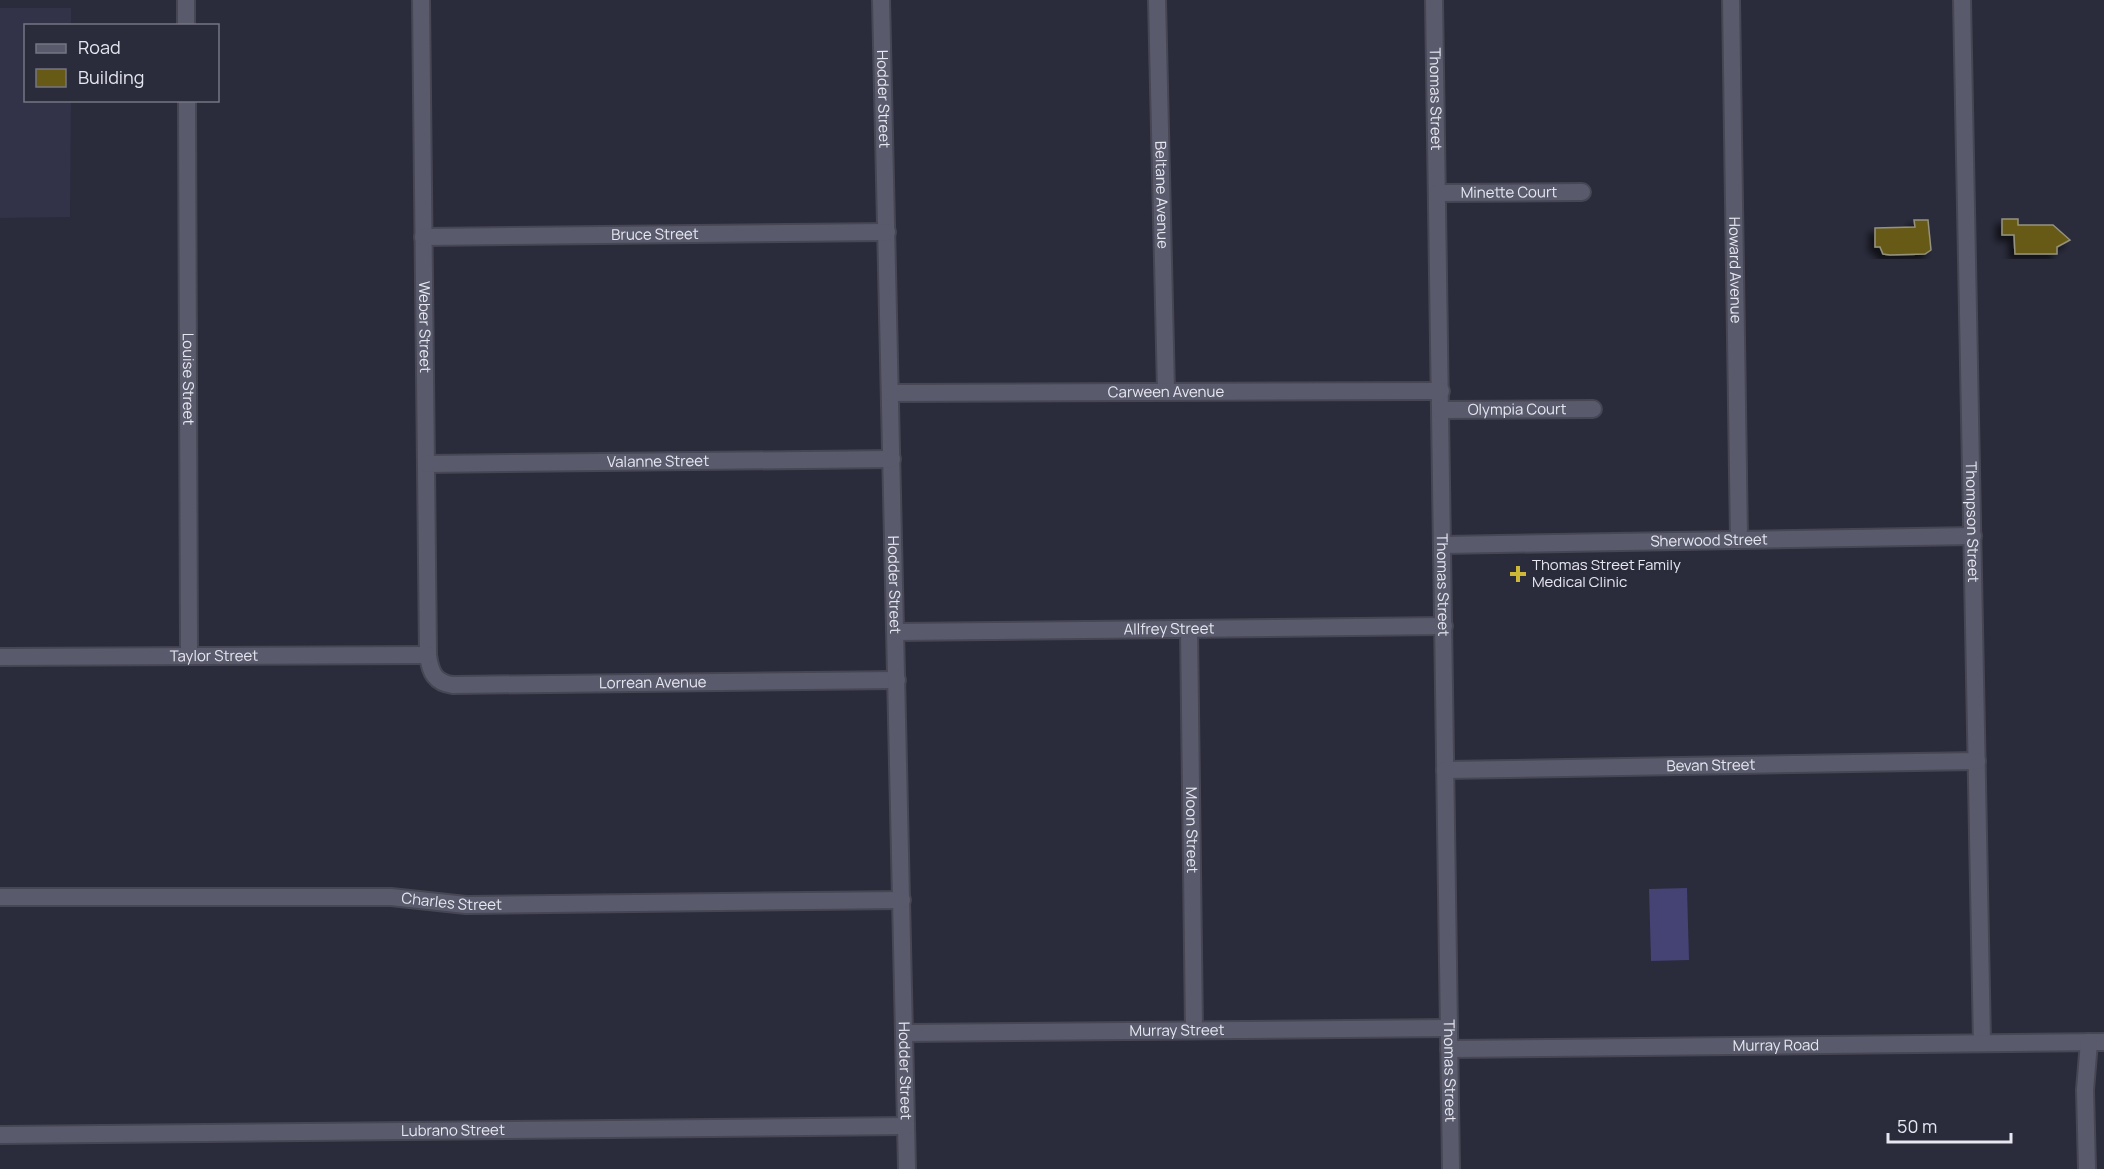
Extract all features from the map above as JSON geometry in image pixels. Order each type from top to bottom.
[{"type":"street","points":[[186,0],[186,24]]},
{"type":"street","name":"Weber Street","points":[[420,0],[428,655]]},
{"type":"street","name":"Hodder Street","points":[[881,0],[907,1169]]},
{"type":"street","name":"Beltane Avenue","points":[[1157,0],[1166,391]]},
{"type":"street","name":"Thomas Street","points":[[1434,0],[1451,1169]]},
{"type":"street","name":"Howard Avenue","points":[[1731,0],[1739,540]]},
{"type":"street","name":"Thompson Street","points":[[1962,0],[1982,1043]]},
{"type":"street","name":"Louise Street","points":[[187,102],[189,656]]},
{"type":"street","name":"Minette Court","points":[[1437,193],[1582,192]]},
{"type":"street","name":"Bruce Street","points":[[423,237],[887,232]]},
{"type":"street","name":"Carween Avenue","points":[[890,393],[1441,391]]},
{"type":"street","name":"Olympia Court","points":[[1441,410],[1593,409]]},
{"type":"street","name":"Valanne Street","points":[[426,464],[892,459]]},
{"type":"street","name":"Sherwood Street","points":[[1443,545],[1973,536]]},
{"type":"street","name":"Allfrey Street","points":[[896,632],[1444,626]]},
{"type":"street","name":"Moon Street","points":[[1189,629],[1194,1030]]},
{"type":"street","name":"Taylor Street","points":[[0,657],[428,655]]},
{"type":"street","name":"Lorrean Avenue","points":[[428,655],[432,674],[443,684],[453,686],[897,680]]},
{"type":"street","name":"Bevan Street","points":[[1445,770],[1977,761]]},
{"type":"street","name":"Charles Street","points":[[0,897],[391,897],[466,905],[902,900]]},
{"type":"street","name":"Murray Street","points":[[905,1033],[1449,1028]]},
{"type":"street","points":[[2087,1169],[2085,1090],[2090,1042]]},
{"type":"street","name":"Murray Road","points":[[1449,1048],[2090,1042]]},
{"type":"street","name":"Lubrano Street","points":[[0,1136],[906,1126]]},
{"type":"shaded area","points":[[0,8],[71,8],[71,24],[24,24],[24,102],[71,102],[70,217],[0,218]]},
{"type":"shaded area","points":[[1687,888],[1689,960],[1651,961],[1649,889]]},
{"type":"building","points":[[2002,219],[2018,219],[2018,225],[2053,225],[2070,240],[2057,247],[2057,254],[2015,254],[2014,235],[2002,235]]},
{"type":"building","points":[[1914,220],[1928,220],[1931,250],[1925,254],[1890,255],[1883,254],[1880,247],[1875,247],[1875,228],[1915,227]]},
{"type":"place","name":"Thomas Street Family Medical Clinic","points":[[1518,574]]}]
